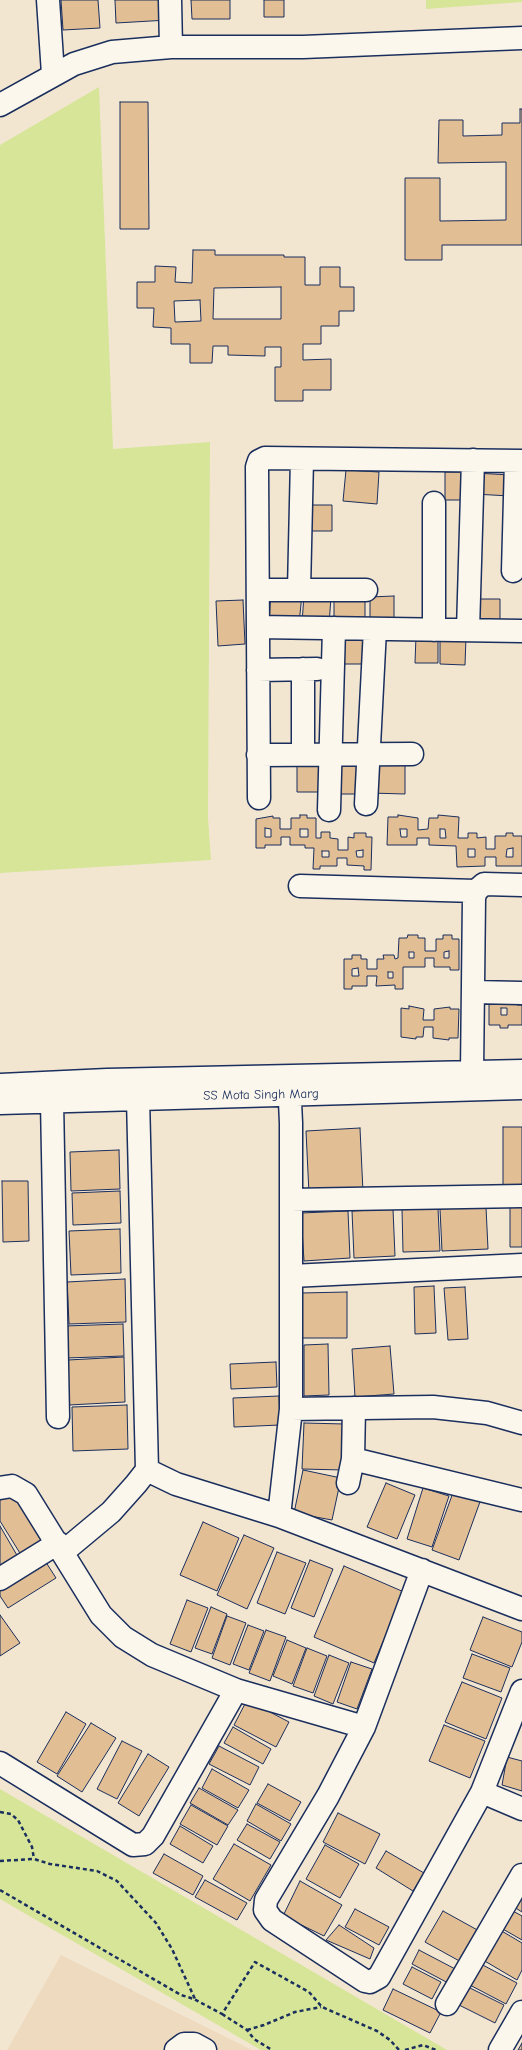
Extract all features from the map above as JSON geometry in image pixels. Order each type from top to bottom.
[{"type":"street","points":[[48,0],[53,74]]},
{"type":"street","points":[[170,0],[171,47]]},
{"type":"street","points":[[0,105],[53,74],[90,58],[112,52],[171,47],[304,47],[522,38]]},
{"type":"street","points":[[259,798],[257,467],[259,461],[265,458],[519,461],[513,571]]},
{"type":"street","points":[[299,590],[302,459]]},
{"type":"street","points":[[468,630],[473,460]]},
{"type":"street","points":[[434,503],[434,630]]},
{"type":"street","points":[[258,590],[366,590]]},
{"type":"street","points":[[258,627],[522,631]]},
{"type":"street","points":[[329,810],[334,628]]},
{"type":"street","points":[[366,804],[375,629]]},
{"type":"street","points":[[258,670],[333,668]]},
{"type":"street","points":[[303,669],[303,754]]},
{"type":"street","points":[[258,755],[412,754]]},
{"type":"street","points":[[472,1072],[474,898],[476,891],[484,884],[522,885]]},
{"type":"street","points":[[300,886],[476,891]]},
{"type":"street","points":[[473,992],[522,993]]},
{"type":"street","name":"SS Mota Singh Marg","points":[[0,1103],[138,1098],[290,1085],[472,1072],[522,1070]]},
{"type":"street","name":"SS Mota Singh Marg","points":[[0,1085],[290,1085],[522,1088]]},
{"type":"street","points":[[279,1516],[291,1409],[290,1085]]},
{"type":"street","points":[[0,1579],[61,1548],[111,1512],[147,1470],[138,1098]]},
{"type":"street","points":[[52,1101],[58,1418]]},
{"type":"street","points":[[291,1200],[522,1196]]},
{"type":"street","points":[[291,1276],[522,1265]]},
{"type":"street","points":[[291,1409],[433,1407],[469,1410],[522,1421]]},
{"type":"street","points":[[348,1482],[353,1459],[354,1408]]},
{"type":"street","points":[[353,1459],[522,1500]]},
{"type":"street","points":[[147,1470],[176,1484],[279,1516],[522,1609]]},
{"type":"street","points":[[0,1488],[12,1486],[26,1494],[61,1548],[101,1615],[123,1637],[152,1655],[236,1690],[364,1727]]},
{"type":"street","points":[[422,1570],[364,1727],[328,1796],[266,1900],[265,1910],[272,1920],[365,1981],[375,1981],[384,1971],[482,1792],[520,1704]]},
{"type":"street","points":[[0,1763],[133,1845],[145,1844],[153,1836],[236,1690]]},
{"type":"street","points":[[482,1792],[522,1809]]},
{"type":"street","points":[[447,2004],[522,1875]]},
{"type":"street","points":[[500,2050],[522,2012]]},
{"type":"street","points":[[176,2050],[184,2044],[194,2044],[205,2050]]},
{"type":"path","points":[[0,1812],[11,1814],[18,1820],[32,1847],[34,1858]]},
{"type":"path","points":[[0,1861],[34,1858],[50,1864],[97,1871],[117,1881],[156,1923],[172,1949],[195,1999]]},
{"type":"path","points":[[0,1890],[181,1995],[195,1999],[222,2014],[248,2030],[254,2039],[272,2050]]},
{"type":"path","points":[[222,2014],[255,1962],[309,1992],[322,2007],[377,2031],[390,2040],[399,2050]]},
{"type":"path","points":[[248,2030],[295,2012],[322,2007]]},
{"type":"path","points":[[405,2050],[423,2045],[436,2050]]},
{"type":"shaded area","points":[[61,1955],[252,2050],[7,2050]]},
{"type":"green space","points":[[426,0],[522,0],[522,2],[426,9]]},
{"type":"green space","points":[[99,87],[113,449],[210,442],[208,818],[211,860],[0,873],[0,145]]},
{"type":"green space","points":[[0,1789],[447,2050],[261,2050],[0,1899]]},
{"type":"building","points":[[61,0],[98,0],[100,28],[63,30]]},
{"type":"building","points":[[115,0],[168,0],[168,20],[116,23]]},
{"type":"building","points":[[191,0],[230,0],[230,19],[192,19]]},
{"type":"building","points":[[264,0],[284,0],[284,17],[264,17]]},
{"type":"building","points":[[120,102],[148,102],[149,229],[120,229]]},
{"type":"building","points":[[520,109],[522,109],[522,245],[442,245],[442,260],[405,260],[405,178],[440,178],[440,221],[506,220],[506,162],[438,163],[439,120],[463,120],[463,136],[502,135],[502,123],[520,123]]},
{"type":"building","points":[[193,250],[215,250],[215,255],[284,255],[284,257],[305,257],[305,285],[320,285],[320,267],[340,267],[340,287],[354,287],[354,311],[339,311],[339,326],[321,326],[321,344],[303,344],[303,360],[331,359],[331,390],[303,390],[303,401],[275,401],[275,367],[281,367],[281,347],[265,347],[265,356],[228,355],[228,346],[213,346],[212,363],[190,363],[190,344],[171,344],[171,328],[153,327],[154,308],[137,308],[137,282],[155,282],[155,266],[176,267],[175,282],[192,283]],"holes":[[[281,287],[281,319],[213,319],[214,288]],[[200,300],[201,321],[175,322],[174,301]]]},
{"type":"building","points":[[346,470],[379,472],[377,504],[343,501]]},
{"type":"building","points":[[445,472],[463,472],[463,500],[445,500]]},
{"type":"building","points":[[475,473],[511,475],[510,496],[474,494]]},
{"type":"building","points":[[302,505],[332,505],[332,531],[302,531]]},
{"type":"building","points":[[271,592],[302,594],[299,624],[269,622]]},
{"type":"building","points":[[334,593],[365,593],[365,624],[334,624]]},
{"type":"building","points":[[304,595],[331,597],[329,625],[302,623]]},
{"type":"building","points":[[394,596],[394,625],[370,625],[370,597]]},
{"type":"building","points":[[471,599],[500,599],[500,629],[472,629]]},
{"type":"building","points":[[243,600],[245,644],[218,646],[216,601]]},
{"type":"building","points":[[338,632],[371,632],[371,664],[338,664]]},
{"type":"building","points":[[416,636],[438,636],[438,663],[415,663]]},
{"type":"building","points":[[440,636],[466,637],[465,665],[440,664]]},
{"type":"building","points":[[333,757],[365,757],[364,794],[333,794]]},
{"type":"building","points":[[297,760],[326,760],[326,792],[297,792]]},
{"type":"building","points":[[371,761],[405,761],[405,794],[370,793]]},
{"type":"building","points":[[300,815],[307,815],[307,818],[316,818],[316,838],[321,838],[321,832],[330,832],[330,838],[338,839],[338,850],[348,850],[348,837],[354,838],[354,833],[366,833],[366,837],[372,837],[371,870],[364,870],[364,866],[347,865],[347,858],[337,858],[337,866],[320,866],[320,869],[313,869],[314,848],[305,848],[305,845],[290,845],[290,837],[281,837],[281,845],[265,845],[265,848],[256,848],[256,819],[273,816],[273,818],[280,818],[280,829],[291,829],[291,818],[300,818]],"holes":[[[265,828],[271,829],[271,837],[265,837]],[[300,829],[308,829],[308,837],[300,837]],[[363,850],[363,857],[357,857],[356,851]],[[322,851],[329,851],[329,857],[322,857]]]},
{"type":"building","points":[[398,815],[418,818],[418,830],[428,829],[429,818],[438,818],[438,815],[459,817],[458,838],[468,838],[468,833],[477,833],[477,838],[486,837],[486,849],[495,849],[495,836],[506,836],[506,833],[513,833],[513,836],[522,836],[522,866],[496,866],[496,857],[485,857],[485,866],[457,867],[456,846],[429,845],[429,838],[417,838],[417,845],[387,845],[388,817],[398,817]],"holes":[[[400,829],[407,829],[407,837],[401,837]],[[440,829],[445,829],[446,838],[440,838]],[[513,848],[513,857],[506,857],[507,849]],[[468,849],[475,849],[475,857],[468,857]]]},
{"type":"building","points":[[408,935],[418,935],[418,938],[425,938],[425,951],[436,951],[436,939],[443,939],[443,935],[452,935],[452,939],[459,939],[459,970],[450,970],[450,967],[434,967],[434,958],[425,958],[425,967],[403,967],[403,989],[395,989],[395,985],[376,986],[377,976],[367,976],[367,986],[352,986],[352,989],[344,989],[344,959],[352,959],[352,955],[361,955],[361,959],[367,959],[367,969],[377,969],[377,959],[384,959],[383,955],[394,955],[395,959],[398,958],[399,938],[407,938]],"holes":[[[449,951],[449,958],[444,958],[444,952]],[[409,952],[414,952],[414,958],[409,958]],[[358,968],[359,976],[352,976],[352,969]],[[388,972],[393,972],[393,978],[388,978]]]},
{"type":"building","points":[[489,996],[517,996],[517,1005],[522,1005],[522,1025],[508,1025],[508,1028],[500,1028],[500,1025],[489,1025]],"holes":[[[501,1008],[507,1008],[507,1015],[501,1015]]]},
{"type":"building","points":[[409,1006],[424,1009],[423,1020],[434,1020],[434,1009],[450,1007],[450,1009],[459,1009],[458,1038],[449,1038],[449,1040],[433,1038],[433,1027],[424,1027],[423,1037],[416,1037],[416,1039],[401,1037],[401,1008],[409,1009]]},
{"type":"building","points":[[503,1127],[522,1127],[522,1190],[503,1190]]},
{"type":"building","points":[[360,1128],[363,1192],[309,1194],[306,1131]]},
{"type":"building","points":[[119,1150],[120,1189],[71,1191],[70,1152]]},
{"type":"building","points":[[2,1181],[28,1181],[29,1241],[3,1242]]},
{"type":"building","points":[[120,1191],[121,1223],[73,1225],[72,1193]]},
{"type":"building","points":[[510,1205],[522,1205],[522,1247],[510,1247]]},
{"type":"building","points":[[486,1207],[488,1249],[442,1251],[440,1209]]},
{"type":"building","points":[[438,1208],[440,1251],[403,1252],[402,1209]]},
{"type":"building","points":[[393,1209],[395,1256],[354,1258],[352,1211]]},
{"type":"building","points":[[348,1211],[350,1258],[304,1261],[301,1213]]},
{"type":"building","points":[[120,1229],[121,1273],[71,1275],[69,1231]]},
{"type":"building","points":[[125,1279],[126,1322],[69,1324],[67,1282]]},
{"type":"building","points":[[434,1286],[436,1333],[415,1334],[414,1287]]},
{"type":"building","points":[[465,1287],[468,1339],[448,1340],[444,1288]]},
{"type":"building","points":[[347,1292],[347,1338],[301,1338],[301,1293]]},
{"type":"building","points":[[123,1324],[124,1356],[66,1358],[65,1326]]},
{"type":"building","points":[[328,1344],[329,1395],[304,1396],[304,1345]]},
{"type":"building","points":[[390,1346],[394,1394],[355,1397],[352,1349]]},
{"type":"building","points":[[124,1357],[125,1402],[69,1405],[68,1360]]},
{"type":"building","points":[[276,1362],[277,1387],[231,1389],[230,1364]]},
{"type":"building","points":[[279,1396],[280,1425],[234,1427],[233,1398]]},
{"type":"building","points":[[127,1405],[128,1449],[73,1451],[72,1407]]},
{"type":"building","points":[[304,1423],[345,1424],[343,1470],[302,1469]]},
{"type":"building","points":[[303,1470],[341,1478],[332,1520],[294,1513]]},
{"type":"building","points":[[386,1483],[415,1495],[397,1539],[367,1527]]},
{"type":"building","points":[[13,1487],[48,1543],[23,1558],[0,1521],[0,1495]]},
{"type":"building","points":[[423,1488],[449,1496],[432,1547],[407,1539]]},
{"type":"building","points":[[454,1490],[481,1499],[459,1560],[432,1550]]},
{"type":"building","points":[[203,1522],[239,1538],[217,1591],[180,1575]]},
{"type":"building","points":[[0,1526],[18,1557],[0,1568]]},
{"type":"building","points":[[244,1535],[274,1548],[247,1609],[217,1595]]},
{"type":"building","points":[[277,1552],[306,1563],[285,1614],[257,1603]]},
{"type":"building","points":[[42,1556],[56,1578],[8,1608],[0,1596],[0,1583]]},
{"type":"building","points":[[310,1560],[333,1569],[314,1617],[291,1608]]},
{"type":"building","points":[[344,1566],[404,1592],[374,1663],[314,1637]]},
{"type":"building","points":[[187,1600],[208,1608],[191,1652],[170,1644]]},
{"type":"building","points":[[211,1607],[227,1614],[212,1654],[195,1648]]},
{"type":"building","points":[[0,1615],[20,1643],[0,1656]]},
{"type":"building","points":[[227,1616],[246,1623],[230,1665],[212,1658]]},
{"type":"building","points":[[483,1617],[522,1632],[522,1642],[512,1667],[470,1650]]},
{"type":"building","points":[[248,1625],[264,1631],[249,1670],[233,1664]]},
{"type":"building","points":[[266,1630],[286,1637],[270,1681],[249,1673]]},
{"type":"building","points":[[287,1640],[306,1648],[292,1684],[273,1676]]},
{"type":"building","points":[[307,1648],[327,1656],[313,1693],[293,1686]]},
{"type":"building","points":[[472,1654],[510,1668],[501,1692],[463,1678]]},
{"type":"building","points":[[329,1655],[349,1663],[333,1704],[314,1696]]},
{"type":"building","points":[[351,1662],[372,1669],[357,1709],[337,1702]]},
{"type":"building","points":[[462,1682],[502,1698],[486,1739],[445,1722]]},
{"type":"building","points":[[247,1700],[289,1722],[276,1747],[234,1725]]},
{"type":"building","points":[[66,1712],[86,1724],[57,1774],[37,1762]]},
{"type":"building","points":[[91,1723],[116,1738],[82,1792],[57,1776]]},
{"type":"building","points":[[444,1725],[485,1741],[470,1778],[429,1761]]},
{"type":"building","points":[[233,1727],[271,1749],[263,1764],[224,1743]]},
{"type":"building","points":[[122,1741],[142,1751],[117,1799],[97,1789]]},
{"type":"building","points":[[219,1746],[259,1767],[250,1785],[209,1764]]},
{"type":"building","points":[[148,1754],[169,1767],[139,1816],[118,1803]]},
{"type":"building","points":[[507,1757],[522,1761],[522,1791],[502,1785]]},
{"type":"building","points":[[212,1769],[249,1790],[238,1808],[202,1788]]},
{"type":"building","points":[[268,1784],[301,1802],[290,1821],[257,1803]]},
{"type":"building","points":[[199,1788],[238,1810],[228,1825],[190,1803]]},
{"type":"building","points":[[256,1804],[291,1824],[281,1841],[247,1821]]},
{"type":"building","points":[[191,1805],[228,1826],[217,1845],[180,1824]]},
{"type":"building","points":[[338,1813],[380,1834],[365,1864],[323,1842]]},
{"type":"building","points":[[247,1824],[280,1842],[270,1859],[237,1840]]},
{"type":"building","points":[[180,1826],[213,1846],[203,1863],[170,1844]]},
{"type":"building","points":[[234,1844],[271,1865],[250,1901],[213,1879]]},
{"type":"building","points":[[325,1845],[359,1864],[340,1898],[306,1879]]},
{"type":"building","points":[[386,1851],[424,1873],[413,1891],[376,1868]]},
{"type":"building","points":[[164,1854],[203,1876],[193,1895],[153,1873]]},
{"type":"building","points":[[205,1880],[247,1903],[237,1920],[195,1897]]},
{"type":"building","points":[[300,1881],[342,1905],[324,1936],[283,1916]]},
{"type":"building","points":[[522,1888],[522,1912],[511,1905]]},
{"type":"building","points":[[355,1909],[389,1927],[379,1945],[345,1927]]},
{"type":"building","points":[[511,1910],[522,1916],[522,1940],[501,1928]]},
{"type":"building","points":[[443,1911],[481,1932],[463,1963],[425,1942]]},
{"type":"building","points":[[339,1925],[374,1948],[370,1959],[326,1940]]},
{"type":"building","points":[[500,1930],[522,1943],[522,1970],[517,1980],[483,1960]]},
{"type":"building","points":[[419,1950],[459,1971],[452,1985],[412,1964]]},
{"type":"building","points":[[477,1962],[517,1983],[506,2004],[466,1983]]},
{"type":"building","points":[[412,1967],[441,1982],[432,1999],[403,1984]]},
{"type":"building","points":[[466,1986],[504,2005],[495,2023],[457,2004]]},
{"type":"building","points":[[393,1989],[441,2012],[430,2033],[383,2010]]},
{"type":"building","points":[[522,2043],[522,2050],[518,2050]]}]
